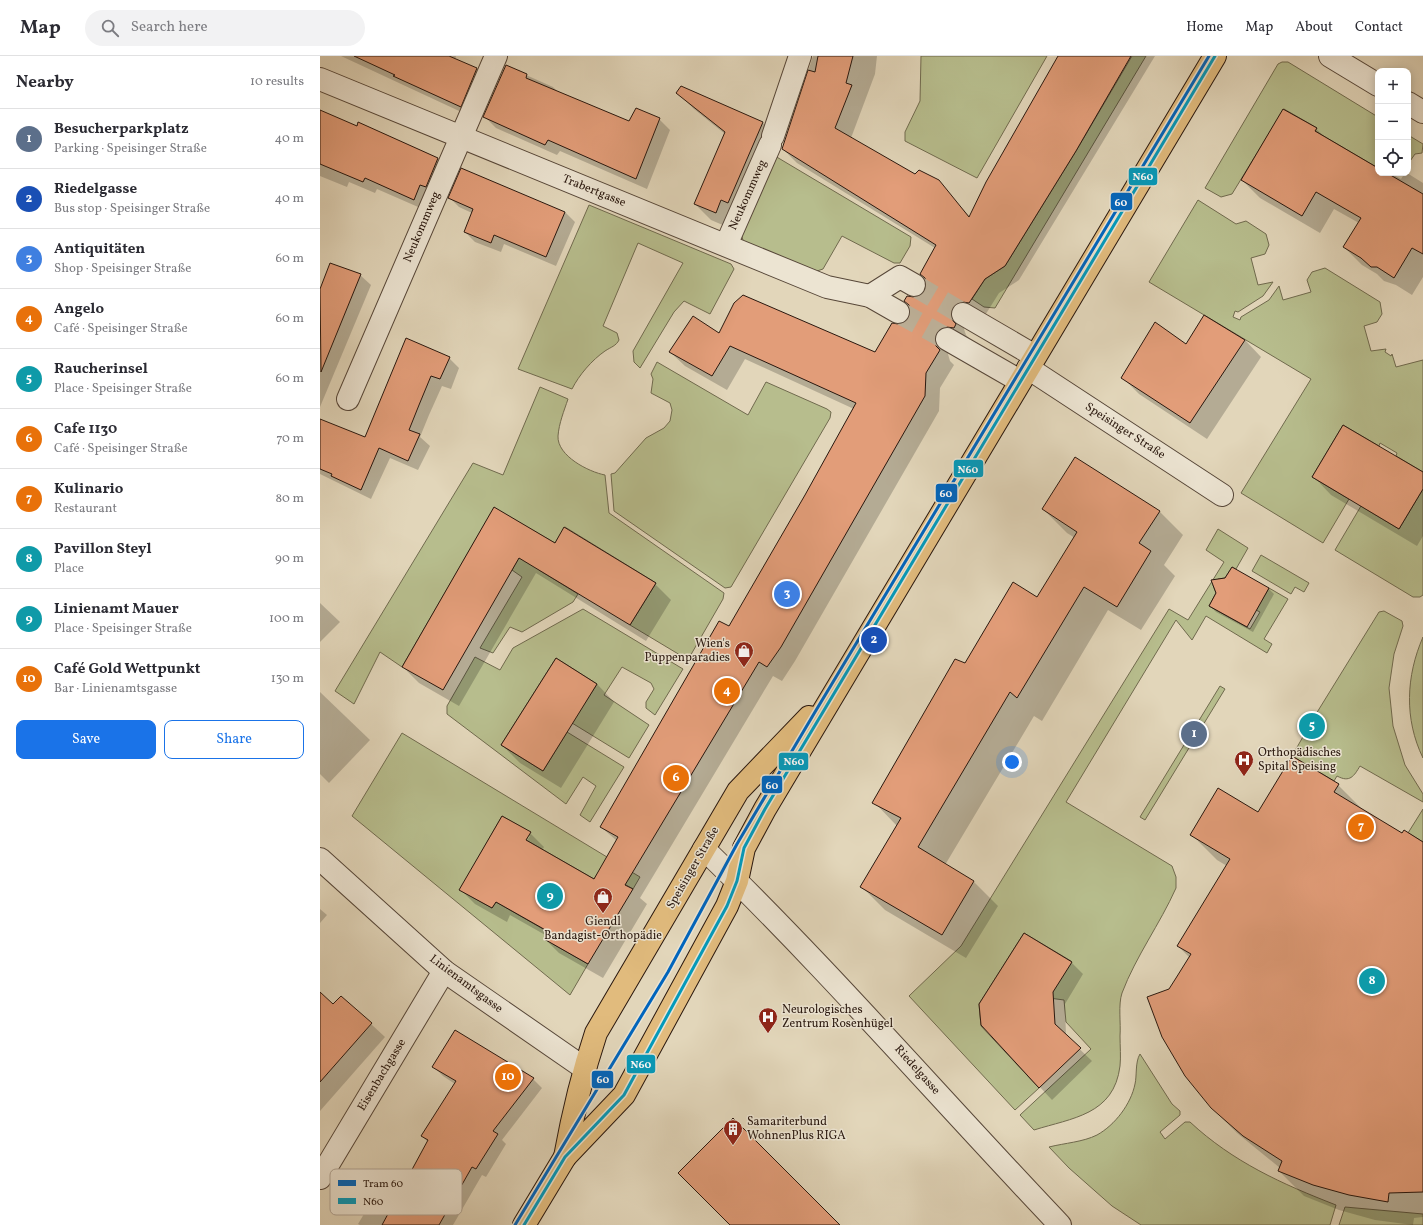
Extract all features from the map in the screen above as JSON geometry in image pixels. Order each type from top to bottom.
[{"type":"main road","name":"Speisinger Straße","points":[[524,1225],[565,1157],[624,1095],[727,906],[737,881],[744,848],[832,695],[1215,56]]},
{"type":"main road","name":"Speisinger Straße","points":[[565,1157],[573,1109],[584,1068],[596,1033],[738,791],[832,695]]},
{"type":"street","name":"Neukommweg","points":[[348,399],[496,56]]},
{"type":"street","name":"Neukommweg","points":[[726,245],[771,140],[800,56]]},
{"type":"street","points":[[1330,56],[1375,83]]},
{"type":"street","name":"Trabertgasse","points":[[320,78],[827,287],[870,296],[898,312]]},
{"type":"street","points":[[1410,104],[1423,112]]},
{"type":"street","points":[[870,296],[900,277],[914,284]]},
{"type":"street","points":[[963,314],[1028,369]]},
{"type":"street","points":[[947,339],[1028,369]]},
{"type":"street","name":"Speisinger Straße","points":[[1028,369],[1222,495]]},
{"type":"street","name":"Riedelgasse","points":[[704,849],[826,972],[1060,1225]]},
{"type":"street","name":"Linienamtsgasse","points":[[320,859],[444,971],[584,1068]]},
{"type":"street","name":"Eisenbachgasse","points":[[320,1178],[444,971]]},
{"type":"green space","points":[[921,56],[1047,56],[977,178],[905,141],[905,132],[920,101]]},
{"type":"green space","points":[[1132,56],[1146,56],[995,308],[984,307],[972,299],[985,279],[1005,266],[1076,151]]},
{"type":"green space","points":[[1288,62],[1375,115],[1375,166],[1315,131],[1317,128],[1284,109],[1232,194],[1221,197],[1205,188],[1278,64]]},
{"type":"green space","points":[[1411,137],[1423,144],[1422,153],[1415,154],[1411,160]]},
{"type":"green space","points":[[775,156],[911,237],[910,246],[900,263],[894,263],[842,236],[823,269],[817,271],[744,243],[741,234]]},
{"type":"green space","points":[[1198,200],[1236,224],[1246,221],[1266,234],[1269,245],[1265,254],[1251,258],[1258,285],[1273,282],[1263,296],[1238,312],[1235,311],[1233,317],[1240,320],[1241,317],[1269,300],[1279,286],[1283,300],[1311,292],[1307,280],[1312,272],[1325,268],[1380,302],[1382,314],[1377,322],[1364,326],[1371,351],[1386,349],[1385,352],[1391,356],[1392,354],[1396,367],[1423,360],[1423,472],[1396,456],[1397,453],[1380,443],[1379,446],[1343,425],[1312,477],[1349,499],[1323,543],[1241,493],[1311,379],[1149,282]]},
{"type":"green space","points":[[589,205],[731,264],[734,269],[710,314],[684,301],[674,312],[640,368],[634,362],[633,351],[683,263],[638,243],[603,326],[617,333],[619,340],[615,345],[591,363],[578,378],[572,389],[518,369]]},
{"type":"green space","points":[[657,362],[748,415],[766,382],[831,412],[830,418],[731,587],[725,588],[614,511],[611,474],[615,473],[646,438],[664,428],[670,421],[672,410],[670,403],[651,393],[653,379],[651,374]]},
{"type":"green space","points":[[540,387],[568,399],[559,426],[559,443],[568,456],[575,462],[583,467],[605,475],[609,513],[724,593],[723,599],[689,658],[685,658],[630,625],[656,583],[565,527],[555,543],[494,508],[402,667],[380,652],[354,704],[335,691],[473,463],[503,475]]},
{"type":"green space","points":[[1423,489],[1423,595],[1420,597],[1413,597],[1335,550],[1361,506],[1399,529]]},
{"type":"green space","points":[[1218,529],[1248,548],[1236,569],[1232,567],[1225,578],[1218,579],[1213,585],[1216,593],[1209,606],[1250,629],[1260,612],[1256,610],[1269,588],[1288,599],[1264,639],[1272,644],[1267,653],[1206,616],[1192,640],[1176,620],[1066,802],[1172,866],[1176,877],[1176,888],[1134,966],[1122,993],[1120,1008],[1120,1066],[1116,1082],[1109,1095],[1100,1105],[1089,1112],[1063,1122],[1034,1130],[1020,1115],[1091,1049],[1066,1022],[1064,1000],[1049,998],[1071,961],[1024,933],[979,1004],[981,1026],[1039,1088],[1015,1110],[909,996],[961,946],[1169,609],[1188,620],[1224,562],[1206,550]]},
{"type":"green space","points":[[522,552],[539,570],[578,594],[573,602],[522,632],[510,627],[493,653],[480,648],[522,577],[512,570]]},
{"type":"green space","points":[[1261,555],[1309,583],[1304,592],[1295,587],[1291,594],[1252,571]]},
{"type":"green space","points":[[583,609],[683,669],[655,715],[646,708],[646,702],[654,689],[651,683],[622,667],[604,695],[649,725],[629,758],[572,723],[597,684],[556,658],[501,745],[543,771],[567,732],[624,767],[590,822],[580,815],[596,786],[583,777],[566,804],[447,714],[447,706],[475,657],[500,670],[513,648]]},
{"type":"green space","points":[[1384,611],[1402,621],[1403,626],[1394,654],[1389,688],[1393,726],[1405,765],[1423,794],[1423,802],[1360,766],[1356,773],[1348,779],[1337,776],[1334,781],[1292,756],[1304,735],[1312,739],[1324,719],[1316,714],[1379,612]]},
{"type":"green space","points":[[1423,637],[1423,758],[1413,728],[1410,713],[1410,698],[1413,667]]},
{"type":"green space","points":[[1220,686],[1225,689],[1145,820],[1140,817]]},
{"type":"green space","points":[[402,733],[640,877],[633,889],[600,870],[594,879],[526,840],[530,832],[502,816],[460,890],[492,908],[496,902],[557,937],[553,944],[588,964],[570,995],[352,816]]},
{"type":"green space","points":[[1423,809],[1423,842],[1408,833]]},
{"type":"green space","points":[[1140,1054],[1172,1104],[1180,1111],[1180,1115],[1160,1132],[1165,1139],[1185,1122],[1190,1122],[1223,1149],[1259,1171],[1296,1189],[1336,1205],[1330,1225],[1141,1225],[1112,1206],[1069,1168],[1049,1147],[1080,1141],[1097,1135],[1116,1120],[1126,1106],[1133,1092],[1136,1081],[1137,1061]]},
{"type":"green space","points":[[1345,1207],[1423,1214],[1423,1225],[1339,1225]]},
{"type":"building","points":[[354,56],[449,56],[477,68],[461,107],[393,76],[395,75]]},
{"type":"building","points":[[818,56],[853,56],[846,83],[852,85],[835,128],[915,174],[919,170],[939,180],[969,217],[986,182],[1058,56],[1131,56],[1076,151],[1005,266],[985,279],[969,303],[956,303],[952,307],[952,320],[956,324],[954,328],[940,328],[936,332],[936,346],[940,350],[926,373],[925,396],[781,647],[767,667],[759,662],[625,885],[633,889],[588,964],[544,939],[549,932],[496,902],[492,908],[459,890],[502,816],[531,832],[526,840],[594,879],[618,837],[600,827],[719,621],[729,626],[805,495],[856,403],[730,346],[712,376],[669,352],[693,316],[719,333],[734,303],[743,295],[875,352],[892,323],[905,323],[909,319],[909,305],[904,301],[907,296],[920,296],[925,292],[925,278],[920,274],[936,245],[782,149],[808,70],[815,72]]},
{"type":"building","points":[[506,65],[527,74],[526,78],[629,121],[636,108],[660,118],[636,179],[548,140],[545,145],[483,117]]},
{"type":"building","points":[[681,86],[763,122],[728,203],[721,200],[716,213],[694,204],[725,132],[676,93]]},
{"type":"building","points":[[1283,109],[1317,128],[1315,131],[1375,166],[1375,176],[1392,176],[1423,194],[1423,254],[1412,248],[1394,278],[1377,267],[1371,267],[1361,258],[1343,247],[1361,218],[1316,192],[1302,216],[1241,180]]},
{"type":"building","points":[[320,110],[357,126],[358,122],[438,158],[426,187],[420,185],[414,200],[365,178],[363,182],[320,164]]},
{"type":"building","points":[[461,168],[565,212],[546,257],[494,235],[491,243],[464,232],[473,209],[448,198]]},
{"type":"building","points":[[330,263],[361,274],[321,372],[320,289]]},
{"type":"building","points":[[1204,315],[1245,340],[1190,423],[1121,378],[1155,322],[1186,344]]},
{"type":"building","points":[[406,338],[450,357],[440,379],[431,376],[419,405],[409,430],[420,434],[408,461],[379,448],[361,490],[331,476],[332,474],[320,469],[320,419],[365,437]]},
{"type":"building","points":[[1343,425],[1423,472],[1423,489],[1399,529],[1312,477]]},
{"type":"building","points":[[1075,457],[1160,511],[1139,543],[1151,551],[1117,607],[1084,587],[1017,698],[1010,692],[918,847],[974,881],[942,935],[860,887],[901,818],[872,803],[955,659],[965,663],[1013,582],[1037,597],[1077,532],[1042,509]]},
{"type":"building","points":[[494,507],[555,543],[564,527],[656,583],[630,625],[519,558],[443,690],[402,667]]},
{"type":"building","points":[[1232,567],[1269,588],[1247,627],[1209,606],[1216,593],[1211,580],[1225,578]]},
{"type":"building","points":[[556,658],[597,684],[543,771],[501,745]]},
{"type":"building","points":[[1292,756],[1339,784],[1334,792],[1402,833],[1404,830],[1423,842],[1423,1192],[1389,1193],[1388,1202],[1349,1195],[1313,1185],[1278,1171],[1282,1161],[1243,1136],[1211,1108],[1185,1076],[1162,1037],[1147,997],[1169,989],[1191,954],[1177,946],[1230,859],[1190,835],[1218,788],[1258,812]]},
{"type":"building","points":[[1024,933],[1072,962],[1053,992],[1055,1024],[1081,1048],[1039,1088],[981,1025],[979,1004]]},
{"type":"building","points":[[320,992],[333,1004],[341,996],[372,1023],[320,1082]]},
{"type":"building","points":[[455,1030],[534,1078],[493,1131],[498,1134],[476,1169],[472,1167],[462,1185],[462,1169],[412,1169],[428,1140],[421,1136],[456,1081],[432,1067]]},
{"type":"building","name":"Samariterbund WohnenPlus RIGA","points":[[733,1118],[840,1225],[730,1225],[678,1173]]},
{"type":"building","points":[[387,1215],[445,1215],[439,1225],[382,1225]]},
{"type":"tunnel","points":[[914,285],[963,314]]},
{"type":"tunnel","points":[[898,312],[947,339]]},
{"type":"tram line","name":"60","points":[[515,1225],[668,972],[737,844],[815,712],[1209,56]]},
{"type":"transit line","name":"N60","points":[[524,1225],[565,1157],[624,1095],[727,906],[737,881],[744,848],[765,809],[1215,56]]},
{"type":"place","name":"Antiquitäten","points":[[787,594]]},
{"type":"place","name":"Riedelgasse","points":[[874,640]]},
{"type":"place","name":"Wien's Puppenparadies","points":[[744,668]]},
{"type":"place","name":"Angelo","points":[[727,691]]},
{"type":"place","name":"Raucherinsel","points":[[1312,726]]},
{"type":"place","name":"Besucherparkplatz","points":[[1194,734]]},
{"type":"place","name":"Orthopädisches Spital Speising","points":[[1244,777]]},
{"type":"place","name":"Cafe 1130","points":[[676,778]]},
{"type":"place","name":"Kulinario","points":[[1361,827]]},
{"type":"place","name":"Linienamt Mauer","points":[[550,896]]},
{"type":"place","name":"Giendl Bandagist-Orthopädie","points":[[603,914]]},
{"type":"place","name":"Pavillon Steyl","points":[[1372,981]]},
{"type":"place","name":"Neurologisches Zentrum Rosenhügel","points":[[768,1034]]},
{"type":"place","name":"Café Gold Wettpunkt","points":[[508,1077]]},
{"type":"place","name":"Samariterbund WohnenPlus RIGA","points":[[733,1146]]}]
